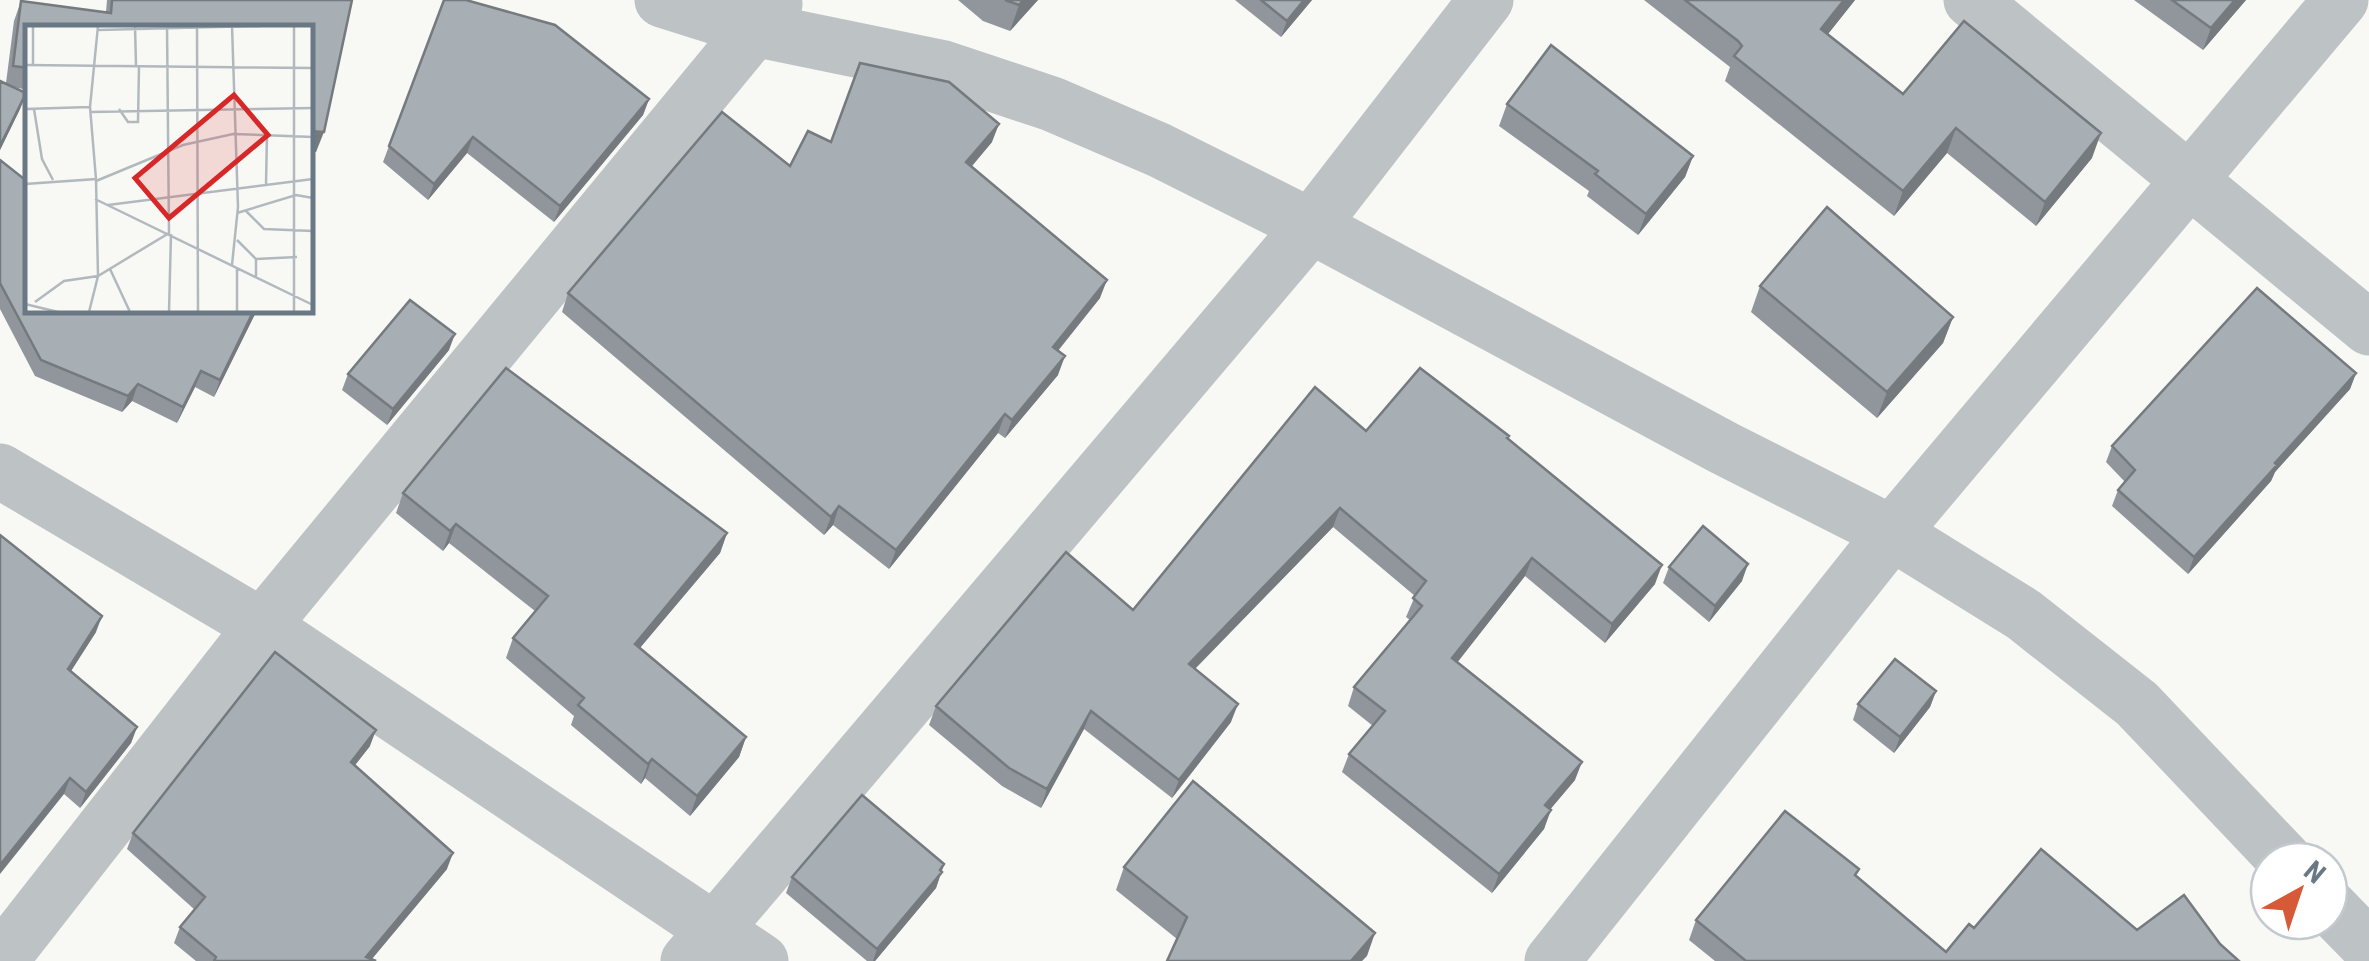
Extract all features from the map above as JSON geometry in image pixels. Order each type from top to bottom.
[{"type":"street","points":[[662,0],[766,14],[1052,104],[1159,150],[1311,226],[1724,448],[1892,533],[2024,615],[2137,704],[2267,841]]},
{"type":"street","points":[[701,945],[1311,226],[1486,0]]},
{"type":"street","points":[[1972,0],[2369,328]]},
{"type":"street","points":[[1552,961],[1892,533],[2341,0]]},
{"type":"street","points":[[0,961],[262,626],[766,14]]},
{"type":"street","points":[[0,471],[262,626],[701,945],[761,961]]},
{"type":"building","points":[[112,0],[352,0],[324,132],[312,131],[312,25],[25,25],[25,68],[13,66],[21,1],[111,13]]},
{"type":"building","points":[[444,0],[466,0],[555,25],[649,99],[560,206],[473,137],[434,184],[389,146]]},
{"type":"building","points":[[1261,0],[1304,0],[1287,21]]},
{"type":"building","points":[[1685,0],[1844,0],[1821,29],[1903,94],[1964,21],[2101,133],[2045,202],[1956,128],[1903,191],[1734,56],[1742,46],[1738,41]]},
{"type":"building","points":[[2172,0],[2235,0],[2211,28]]},
{"type":"building","points":[[1551,45],[1693,156],[1646,214],[1595,174],[1598,171],[1507,104]]},
{"type":"building","points":[[860,63],[949,82],[999,124],[966,162],[1107,280],[1053,347],[1065,356],[1012,420],[1005,414],[896,550],[839,506],[831,517],[568,293],[722,112],[790,166],[808,131],[831,142]]},
{"type":"building","points":[[0,81],[25,95],[0,146]]},
{"type":"building","points":[[0,160],[25,180],[25,312],[253,312],[220,380],[201,371],[183,407],[138,384],[128,396],[41,360],[0,283]]},
{"type":"building","points":[[1827,207],[1953,317],[1887,392],[1760,286]]},
{"type":"building","points":[[2257,288],[2356,373],[2194,557],[2118,490],[2135,470],[2112,446]]},
{"type":"building","points":[[410,300],[455,334],[393,409],[348,374]]},
{"type":"building","points":[[506,368],[727,533],[635,644],[746,737],[697,796],[652,759],[648,764],[578,705],[584,698],[513,638],[548,596],[456,524],[450,531],[403,493]]},
{"type":"building","points":[[1420,368],[1509,436],[1662,565],[1612,624],[1532,558],[1452,658],[1582,762],[1545,805],[1551,810],[1499,874],[1349,754],[1385,711],[1354,687],[1422,606],[1413,598],[1426,581],[1340,508],[1189,664],[1238,704],[1179,780],[1091,711],[1047,789],[1009,768],[936,706],[1066,552],[1133,610],[1315,387],[1366,431]]},
{"type":"building","points":[[1703,526],[1748,564],[1715,606],[1669,567]]},
{"type":"building","points":[[0,535],[102,616],[68,669],[137,727],[86,792],[70,778],[0,865]]},
{"type":"building","points":[[275,652],[376,730],[351,762],[453,853],[366,957],[376,961],[214,961],[216,957],[180,927],[205,897],[133,833]]},
{"type":"building","points":[[1895,659],[1936,691],[1900,737],[1858,704]]},
{"type":"building","points":[[1193,781],[1375,933],[1351,961],[1167,961],[1187,917],[1124,867]]},
{"type":"building","points":[[862,795],[944,864],[942,872],[877,949],[792,877]]},
{"type":"building","points":[[1785,811],[1859,869],[1855,875],[1946,952],[1969,924],[1974,928],[2041,849],[2137,930],[2184,895],[2220,944],[2239,961],[1746,961],[1696,920]]}]
